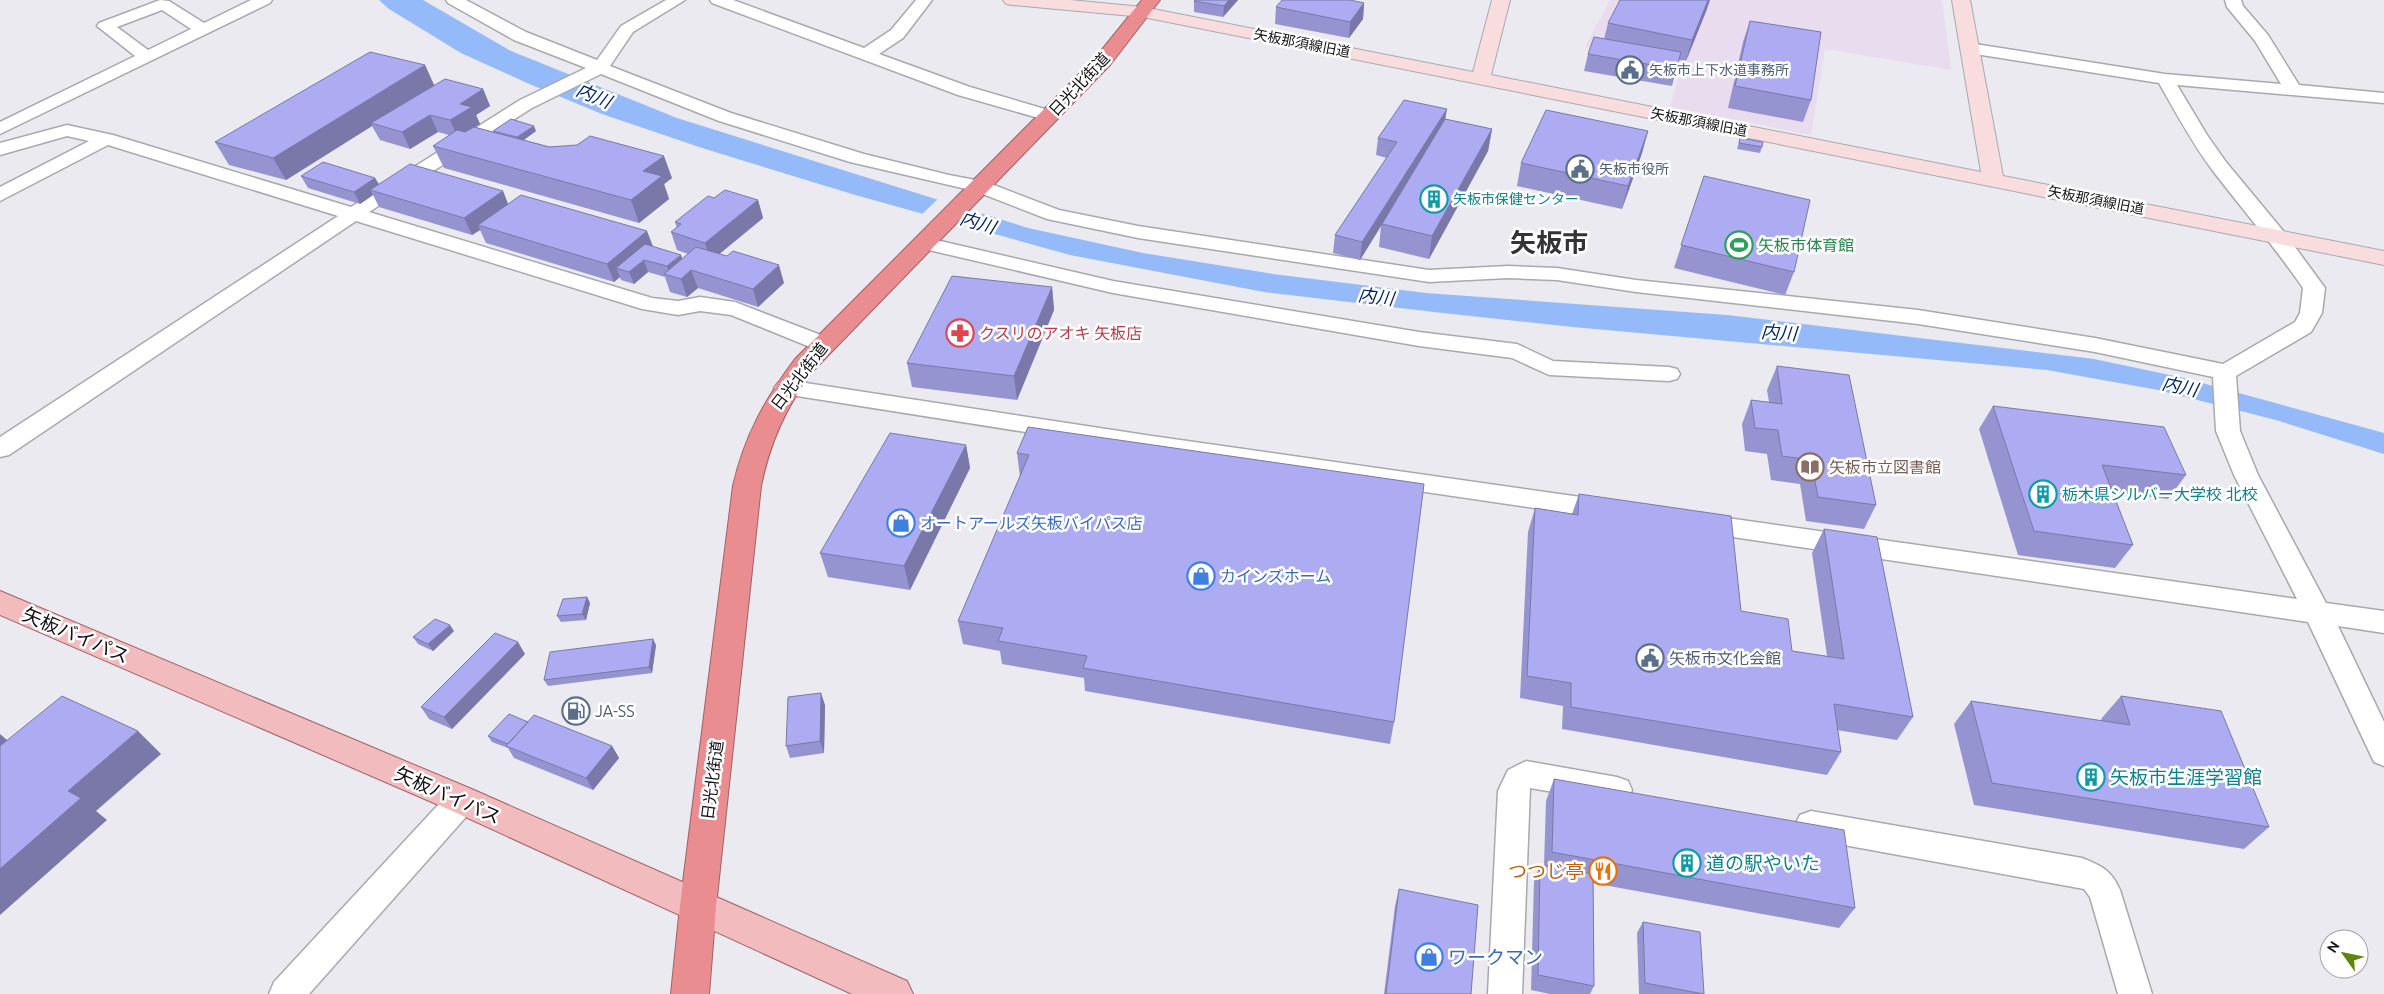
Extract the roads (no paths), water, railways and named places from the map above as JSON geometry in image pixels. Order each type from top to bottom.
[{"type":"highway","name":"日光北街道","points":[[690,994],[698,906],[747,486],[760,434],[772,409],[786,388],[823,344],[1102,61],[1147,6]]},
{"type":"main road","name":"矢板バイパス","points":[[0,602],[462,800],[894,994]]},
{"type":"street","points":[[0,129],[264,0]]},
{"type":"street","points":[[454,0],[520,36],[725,117],[847,155],[976,190],[1054,215],[1138,232],[1429,276],[1508,272],[1557,274],[1636,286],[1918,317],[2094,345],[2225,376],[2303,327],[2311,313],[2314,288],[2277,236],[2219,166],[2198,136],[2165,79]]},
{"type":"street","points":[[0,449],[355,213],[526,104],[600,68],[627,29],[677,0]]},
{"type":"street","points":[[718,0],[964,91],[1049,116]]},
{"type":"street","points":[[866,55],[897,34],[924,0]]},
{"type":"street","name":"矢板那須線旧道","points":[[1012,0],[1147,6],[1481,78],[2384,258]]},
{"type":"street","points":[[1481,78],[1501,0]]},
{"type":"street","points":[[1961,0],[1993,179]]},
{"type":"street","points":[[2233,0],[2235,7],[2262,39],[2292,88]]},
{"type":"street","points":[[148,57],[105,26],[163,4],[204,30]]},
{"type":"street","points":[[1969,48],[2165,79],[2292,88],[2384,98]]},
{"type":"street","points":[[0,149],[68,130],[355,213],[650,304],[678,308],[700,304],[735,309],[823,344]]},
{"type":"street","points":[[0,195],[106,140]]},
{"type":"street","points":[[928,237],[1132,290],[1419,339],[1517,351],[1550,368],[1670,374]]},
{"type":"street","points":[[2225,376],[2228,431],[2246,475],[2318,612],[2384,753]]},
{"type":"street","points":[[786,388],[1152,444],[1631,513]]},
{"type":"street","points":[[1680,520],[2384,622]]},
{"type":"street","points":[[1505,994],[1513,791],[1519,779],[1526,774],[1644,795]]},
{"type":"street","points":[[286,994],[462,800]]},
{"type":"street","points":[[1782,819],[2082,873],[2095,879],[2104,890],[2135,994]]},
{"type":"water","name":"内川","points":[[379,0],[423,0],[511,51],[677,118],[1028,228],[1143,253],[1273,274],[1426,293],[1727,315],[2094,359],[2184,378],[2384,433],[2384,454],[2276,420],[2158,390],[2047,370],[1573,327],[1264,292],[1070,255],[852,194],[702,148],[602,114],[461,53],[389,9]]},
{"type":"place","name":"矢板市上下水道事務所","points":[[1630,70]]},
{"type":"place","name":"矢板市役所","points":[[1580,169]]},
{"type":"place","name":"矢板市保健センター","points":[[1434,199]]},
{"type":"place","name":"矢板市体育館","points":[[1739,245]]},
{"type":"place","name":"クスリのアオキ 矢板店","points":[[960,333]]},
{"type":"place","name":"矢板市立図書館","points":[[1810,467]]},
{"type":"place","name":"栃木県シルバー大学校 北校","points":[[2043,494]]},
{"type":"place","name":"オートアールズ矢板バイパス店","points":[[901,523]]},
{"type":"place","name":"カインズホーム","points":[[1201,576]]},
{"type":"place","name":"矢板市文化会館","points":[[1650,658]]},
{"type":"place","name":"JA-SS","points":[[576,711]]},
{"type":"place","name":"矢板市生涯学習館","points":[[2091,777]]},
{"type":"place","name":"道の駅やいた","points":[[1687,863]]},
{"type":"place","name":"つつじ亭","points":[[1603,871]]},
{"type":"place","name":"ワークマン","points":[[1429,957]]},
{"type":"district","name":"矢板市","points":[[1549,242]]}]
